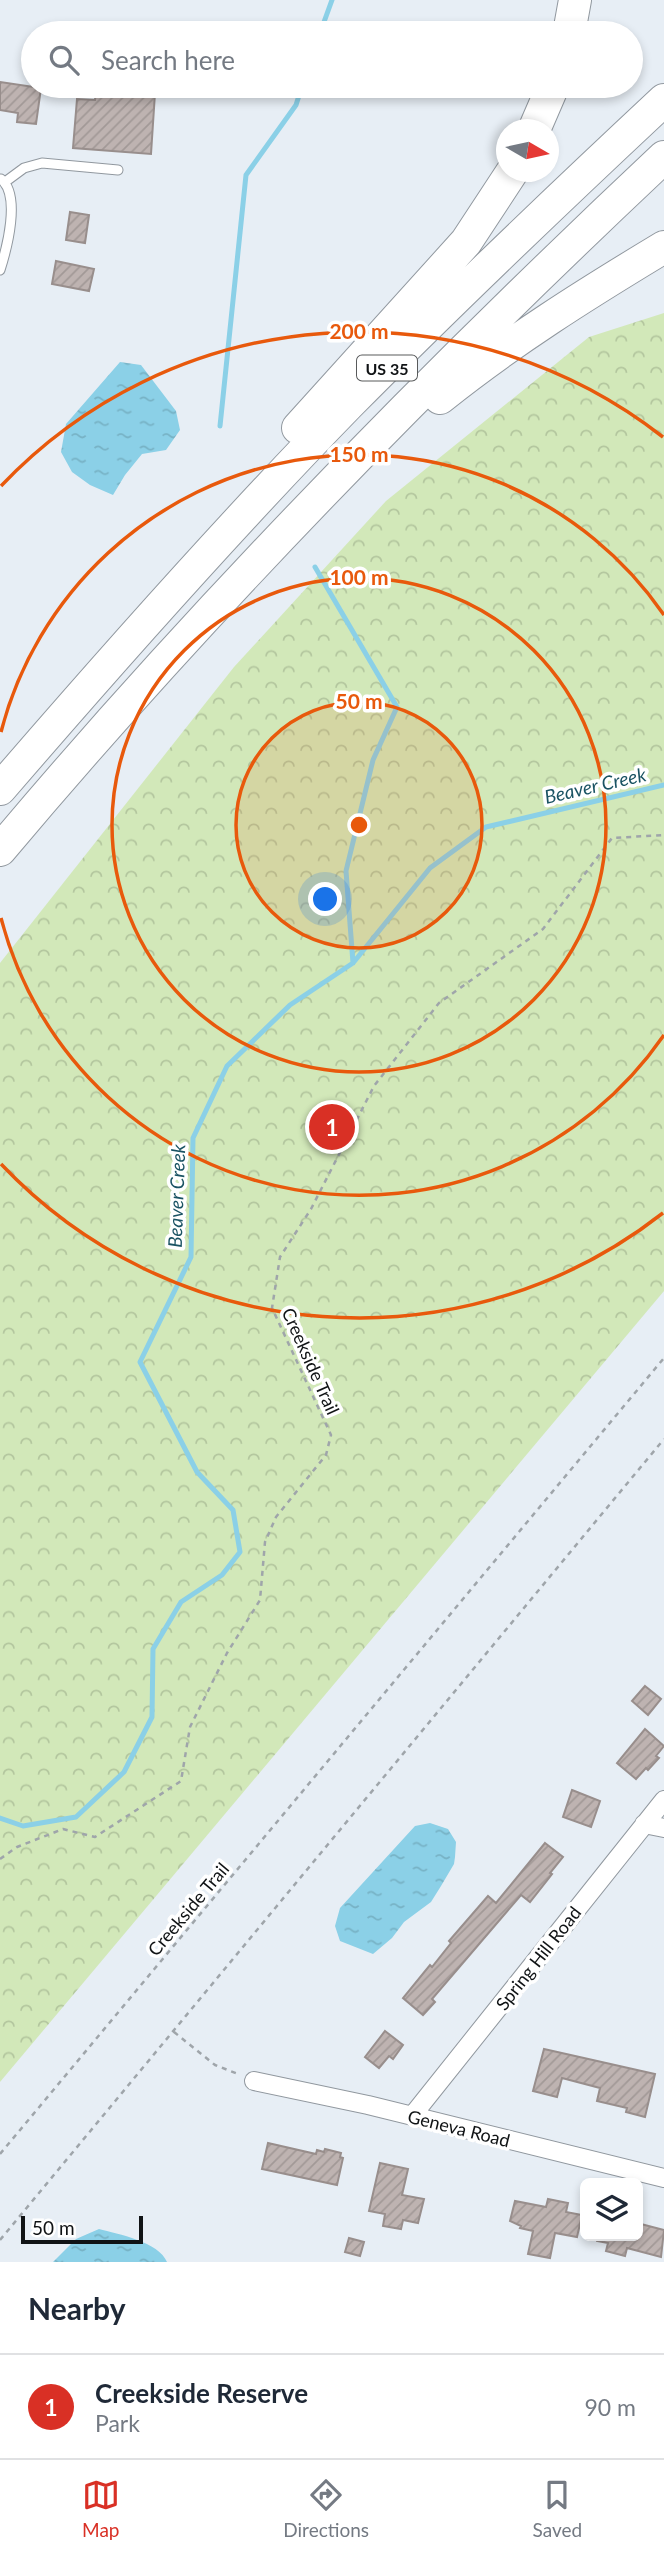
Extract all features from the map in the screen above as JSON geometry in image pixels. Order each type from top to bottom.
[{"type":"highway","points":[[571,21],[575,0]]},
{"type":"highway","points":[[539,119],[548,98]]},
{"type":"highway","name":"US 35","points":[[0,789],[122,648],[348,406],[664,100]]},
{"type":"highway","name":"US 35","points":[[0,850],[47,793],[307,509],[404,408],[664,157]]},
{"type":"highway","points":[[122,648],[213,522],[466,242],[505,182]]},
{"type":"highway","points":[[307,509],[489,358],[664,247]]},
{"type":"street","name":"Spring Hill Road","points":[[412,2116],[664,1800]]},
{"type":"street","points":[[644,1824],[664,1828]]},
{"type":"street","name":"Geneva Road","points":[[254,2081],[412,2116],[664,2178]]},
{"type":"lane","points":[[0,270],[12,205],[11,195],[2,180],[24,168],[42,163],[118,170]]},
{"type":"path","name":"Creekside Trail","points":[[0,1859],[17,1847],[63,1829],[95,1837],[181,1781],[190,1727],[226,1653],[260,1600],[265,1542],[276,1517],[326,1454],[331,1435],[272,1308],[280,1257],[311,1209],[374,1086],[439,1003],[543,929],[612,838],[664,835]]},
{"type":"path","name":"Creekside Trail","points":[[0,2154],[664,1358]]},
{"type":"path","points":[[0,2240],[664,1438]]},
{"type":"path","points":[[174,2032],[215,2065],[254,2081]]},
{"type":"green space","points":[[664,313],[664,1291],[0,2082],[0,963],[234,667],[386,501],[589,337]]},
{"type":"water","points":[[120,362],[141,365],[176,411],[180,430],[166,450],[142,454],[113,495],[90,485],[72,472],[61,452],[66,424]]},
{"type":"water","points":[[430,1823],[448,1829],[456,1842],[454,1864],[431,1902],[404,1922],[392,1938],[373,1954],[340,1941],[335,1926],[340,1908],[415,1826]]},
{"type":"water","points":[[99,2229],[147,2244],[163,2255],[167,2262],[53,2262],[76,2239]]},
{"type":"building","points":[[0,82],[21,85],[21,98],[40,98],[36,124],[17,122],[18,113],[0,110]]},
{"type":"building","points":[[155,98],[151,154],[73,148],[77,99]]},
{"type":"building","points":[[70,212],[89,215],[85,243],[66,240]]},
{"type":"building","points":[[56,261],[94,269],[89,291],[52,284]]},
{"type":"building","points":[[645,1686],[661,1699],[648,1715],[632,1701]]},
{"type":"building","points":[[645,1729],[664,1746],[656,1756],[659,1758],[636,1779],[617,1763]]},
{"type":"building","points":[[572,1790],[600,1801],[591,1827],[563,1817]]},
{"type":"building","points":[[545,1843],[563,1857],[550,1873],[552,1874],[530,1902],[521,1895],[432,1999],[435,2002],[423,2015],[403,1998],[430,1965],[432,1967],[451,1943],[449,1941],[488,1896],[496,1903]]},
{"type":"building","points":[[385,2031],[403,2045],[393,2059],[389,2056],[379,2068],[365,2057]]},
{"type":"building","points":[[544,2049],[655,2074],[645,2117],[626,2112],[627,2108],[597,2101],[600,2088],[562,2078],[557,2097],[533,2091]]},
{"type":"building","points":[[268,2143],[316,2154],[317,2150],[324,2152],[325,2149],[341,2153],[340,2157],[343,2158],[337,2185],[262,2169]]},
{"type":"building","points":[[380,2163],[408,2169],[402,2195],[424,2199],[418,2223],[403,2220],[401,2229],[383,2226],[385,2214],[369,2211]]},
{"type":"building","points":[[548,2199],[568,2203],[566,2212],[580,2215],[577,2237],[555,2233],[550,2258],[528,2254],[533,2231],[520,2228],[521,2226],[510,2221],[515,2201],[546,2207]]},
{"type":"building","points":[[643,2225],[664,2230],[661,2257],[627,2248],[625,2256],[606,2251],[608,2243],[597,2241],[643,2241]]},
{"type":"building","points":[[349,2238],[364,2242],[360,2256],[345,2252]]},
{"type":"waterway","points":[[324,21],[332,0]]},
{"type":"waterway","points":[[220,426],[246,175],[298,98]]},
{"type":"waterway","points":[[315,567],[397,707],[373,760],[346,871],[353,963]]},
{"type":"waterway","name":"Beaver Creek","points":[[0,1818],[23,1826],[76,1817],[124,1772],[152,1717],[153,1649],[181,1602],[222,1575],[240,1552],[233,1510],[197,1472],[140,1362],[191,1257],[193,1138],[227,1066],[290,1005],[353,963],[430,868],[486,827],[664,785]]},
{"type":"place","name":"Creekside Reserve","points":[[332,1127]]}]
